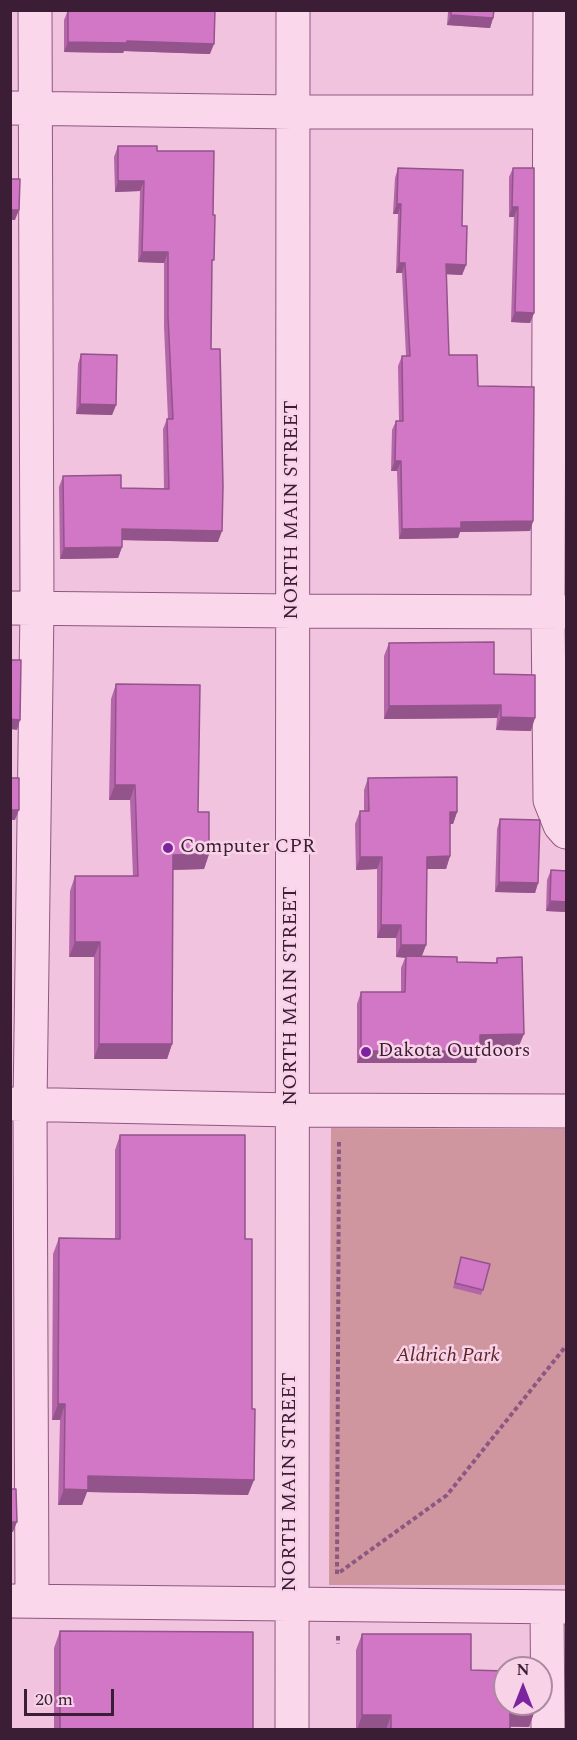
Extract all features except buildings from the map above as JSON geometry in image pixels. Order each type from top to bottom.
[{"type":"street","points":[[35,10],[22,108],[24,608],[20,1105],[21,1601],[291,1604],[337,1590],[557,1607],[548,1730]]},
{"type":"street","name":"NORTH MAIN STREET","points":[[292,1730],[293,10]]},
{"type":"street","points":[[550,10],[558,112],[557,612],[550,800],[560,825],[567,832]]},
{"type":"street","points":[[22,108],[293,112],[558,112]]},
{"type":"street","points":[[24,608],[557,612]]},
{"type":"street","points":[[20,1105],[292,1110],[567,1111]]},
{"type":"path","points":[[338,1644],[339,1110]]},
{"type":"path","points":[[337,1590],[447,1495],[567,1346]]},
{"type":"green space","name":"Aldrich Park","points":[[331,1128],[566,1129],[566,1585],[329,1585]]},
{"type":"place","name":"Computer CPR","points":[[168,848]]},
{"type":"place","name":"Dakota Outdoors","points":[[366,1052]]}]
